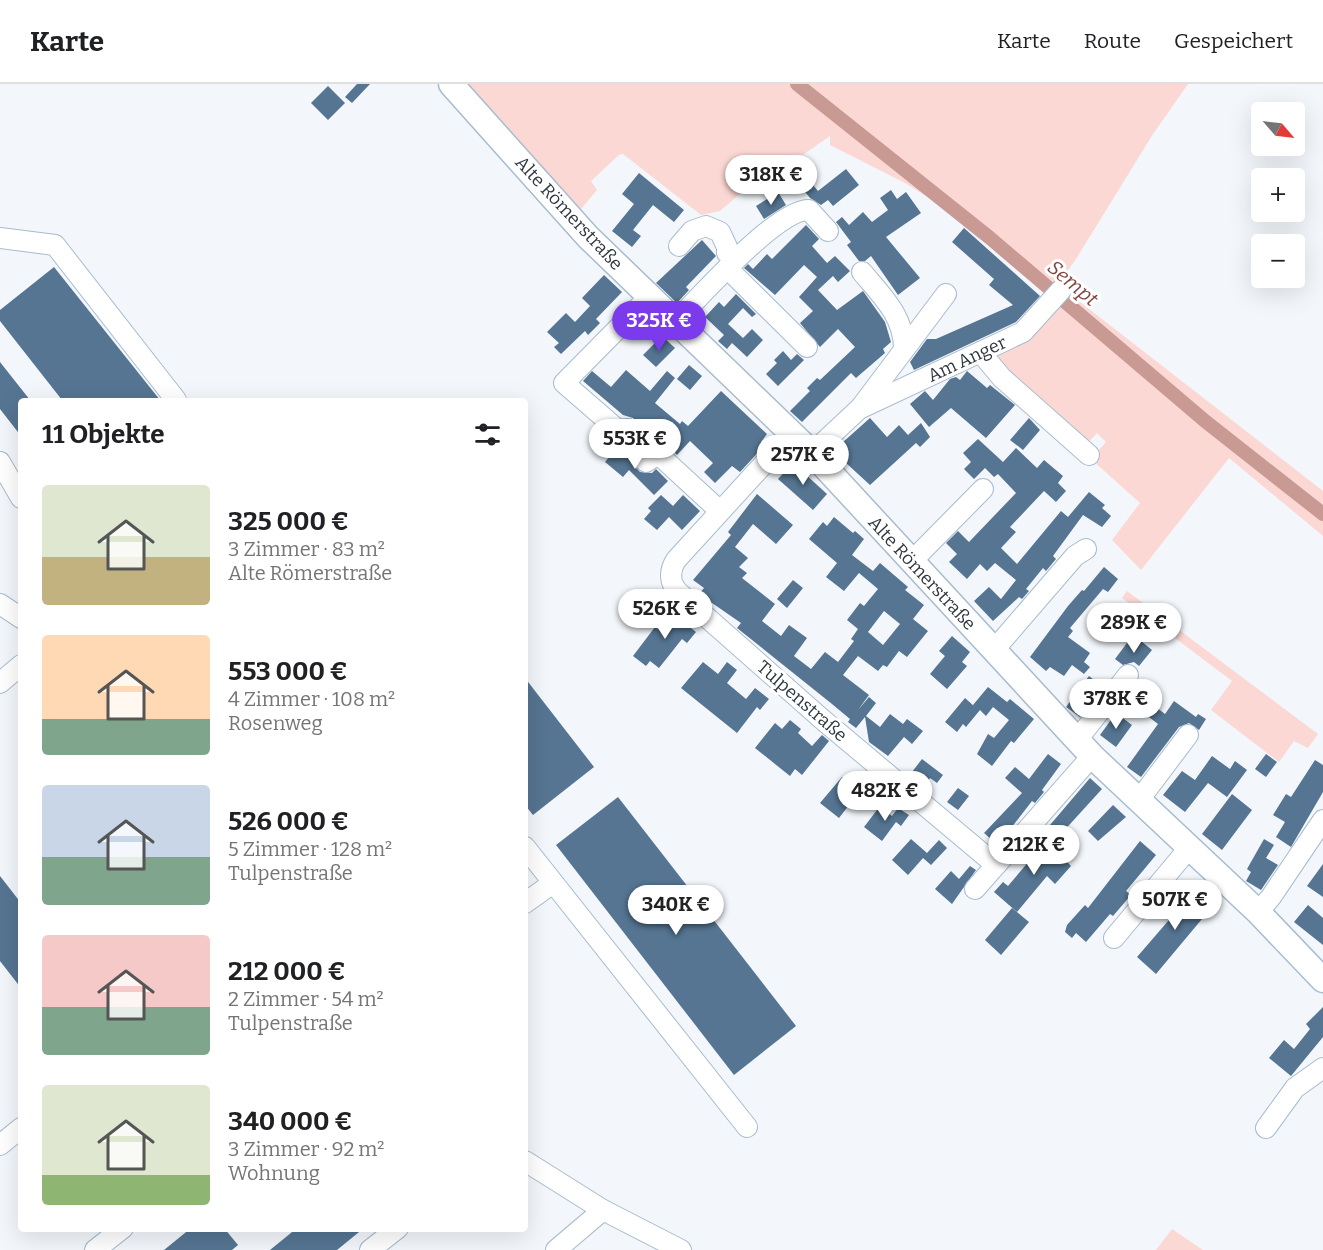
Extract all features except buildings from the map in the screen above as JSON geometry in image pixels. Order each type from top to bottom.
[{"type":"main road","name":"Alte Römerstraße","points":[[451,84],[588,237],[812,453],[1085,748],[1321,973]]},
{"type":"street","points":[[797,194],[828,231]]},
{"type":"street","points":[[675,322],[727,261],[800,210],[809,210]]},
{"type":"street","points":[[679,246],[692,231],[706,226],[720,232],[727,247],[727,261],[807,347]]},
{"type":"street","points":[[0,238],[55,244],[174,398]]},
{"type":"street","name":"Am Anger","points":[[862,272],[897,315],[904,336],[904,349]]},
{"type":"street","name":"Am Anger","points":[[812,453],[859,409],[946,294]]},
{"type":"street","points":[[628,429],[618,430],[558,377],[649,297]]},
{"type":"street","name":"Am Anger","points":[[859,409],[1023,332],[1056,297]]},
{"type":"street","points":[[981,353],[1002,378],[1089,455]]},
{"type":"street","points":[[646,462],[658,454],[720,512],[792,433]]},
{"type":"street","points":[[0,462],[18,493]]},
{"type":"street","points":[[912,562],[983,489]]},
{"type":"street","name":"Tulpenstraße","points":[[720,512],[676,560],[671,576],[678,592],[823,720],[996,865]]},
{"type":"street","points":[[994,651],[1075,556],[1086,549]]},
{"type":"street","points":[[0,604],[18,616]]},
{"type":"street","points":[[0,682],[18,667]]},
{"type":"street","points":[[975,889],[1085,748],[1128,675]]},
{"type":"street","points":[[1139,800],[1188,735]]},
{"type":"street","points":[[1258,912],[1271,897],[1323,820]]},
{"type":"street","points":[[1114,938],[1189,848]]},
{"type":"street","points":[[528,851],[747,1127]]},
{"type":"street","points":[[528,901],[553,883]]},
{"type":"street","points":[[1266,1128],[1295,1088],[1323,1068]]},
{"type":"street","points":[[0,1145],[18,1130]]},
{"type":"street","points":[[528,1163],[603,1210],[681,1250]]},
{"type":"street","points":[[556,1250],[603,1210]]},
{"type":"street","points":[[95,1250],[118,1232]]},
{"type":"street","points":[[370,1250],[393,1232]]},
{"type":"shaded area","points":[[464,84],[1188,84],[1153,134],[1076,259],[1048,298],[1041,290],[1035,270],[1007,245],[960,211],[929,198],[905,183],[830,145],[830,136],[784,168],[756,180],[720,211],[701,215],[623,154],[619,155],[591,181],[597,190],[581,209],[577,205],[575,207]]},
{"type":"shaded area","points":[[1066,291],[1323,491],[1323,536],[1229,458],[1141,570],[1112,540],[1140,503],[1091,459],[1106,442],[1097,433],[1085,446],[989,354]]},
{"type":"shaded area","points":[[1127,591],[1318,734],[1308,748],[1294,741],[1279,762],[1211,710],[1232,681],[1122,598]]},
{"type":"shaded area","points":[[1172,1229],[1203,1250],[1156,1250]]},
{"type":"waterway","name":"Sempt","points":[[797,84],[990,238],[1205,421],[1323,514]]}]
